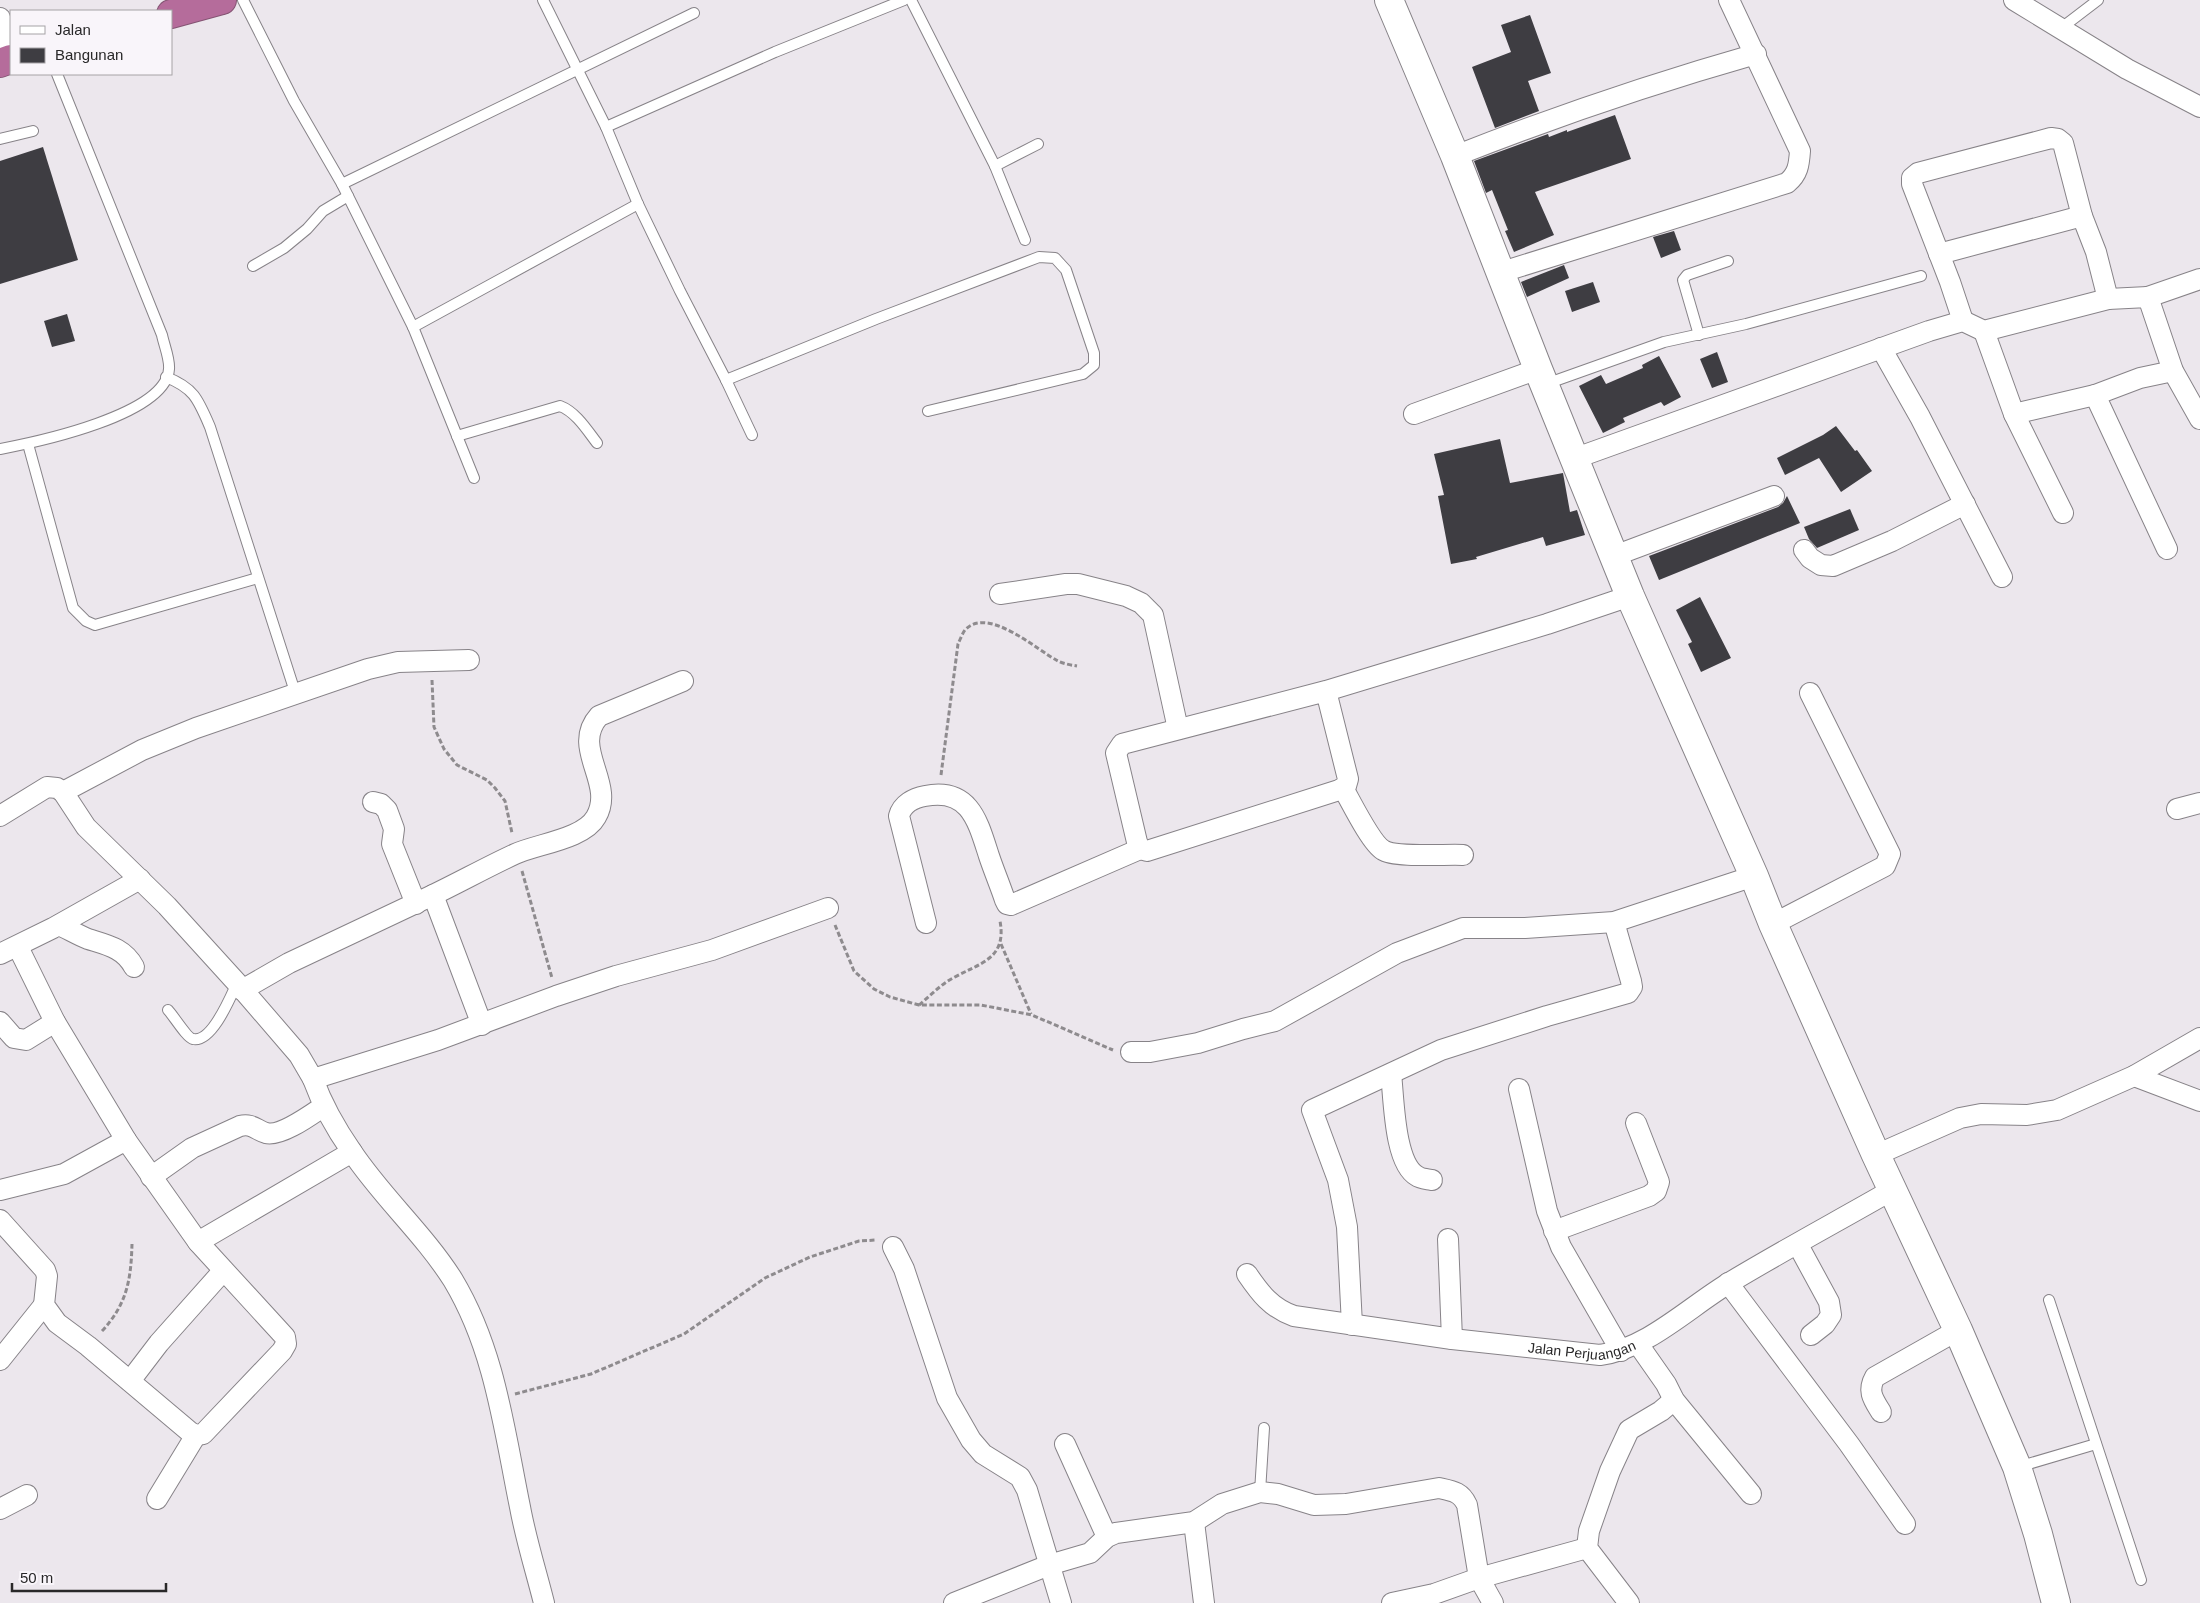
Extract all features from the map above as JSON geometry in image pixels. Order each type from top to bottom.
[{"type":"highway","points":[[172,9],[222,0]]},
{"type":"street","points":[[1390,0],[1502,272],[1630,596],[1754,876],[1773,924],[1876,1155],[1958,1330],[2017,1467],[2038,1534],[2056,1603]]},
{"type":"street","points":[[1502,272],[1787,183],[1794,177],[1798,170],[1800,151],[1729,0]]},
{"type":"street","points":[[2014,0],[2127,69],[2194,98]]},
{"type":"street","points":[[0,18],[10,55]]},
{"type":"street","points":[[1455,156],[1574,110],[1672,78],[1756,54]]},
{"type":"street","points":[[1963,321],[1912,184],[1912,178],[1918,173],[2051,138],[2058,139],[2063,143],[2082,216],[2096,252],[2108,299]]},
{"type":"street","points":[[1939,254],[2082,216]]},
{"type":"street","points":[[1576,458],[1880,348],[1963,321],[1984,331],[2108,299],[2148,298],[2200,279]]},
{"type":"street","points":[[2148,298],[2174,371],[2193,388],[2200,419]]},
{"type":"street","points":[[1984,331],[2014,414],[2063,513]]},
{"type":"street","points":[[1880,348],[1920,417],[2002,577]]},
{"type":"street","points":[[2014,414],[2095,395],[2140,378],[2174,371]]},
{"type":"street","points":[[1414,414],[1542,377]]},
{"type":"street","points":[[2095,395],[2168,549]]},
{"type":"street","points":[[1614,556],[1774,496]]},
{"type":"street","points":[[1804,550],[1810,558],[1821,565],[1833,566],[1892,541],[1965,504]]},
{"type":"street","points":[[1000,594],[1072,584],[1126,596],[1141,603],[1153,615],[1178,729]]},
{"type":"street","points":[[1140,849],[1134,833],[1116,753],[1122,744],[1326,691],[1546,624],[1630,596]]},
{"type":"street","points":[[63,792],[142,750],[196,728],[368,669],[398,662],[469,660]]},
{"type":"street","points":[[239,986],[517,854],[589,826],[601,806],[602,793],[588,739],[592,724],[599,716],[683,681]]},
{"type":"street","points":[[926,923],[900,816],[901,810],[909,802],[919,797],[939,793],[967,805],[977,818],[1005,900],[1011,906],[1140,849],[1147,851],[1343,788],[1348,783],[1348,779],[1326,691]]},
{"type":"street","points":[[1773,924],[1885,866],[1889,861],[1890,854],[1810,693]]},
{"type":"street","points":[[0,816],[47,787],[57,788],[63,792],[86,827],[107,849],[140,878],[299,1055],[312,1078],[324,1106],[352,1152],[424,1241],[452,1279],[478,1328],[499,1398],[520,1509],[544,1603]]},
{"type":"street","points":[[1343,788],[1375,842],[1382,850],[1394,854],[1464,855]]},
{"type":"street","points":[[373,802],[381,804],[387,810],[394,829],[392,844],[424,899],[482,1026]]},
{"type":"street","points":[[2177,809],[2200,803]]},
{"type":"street","points":[[1131,1052],[1150,1052],[1198,1043],[1243,1028],[1275,1021],[1397,953],[1463,928],[1525,928],[1614,922],[1754,876]]},
{"type":"street","points":[[44,1305],[57,1323],[88,1346],[190,1432],[196,1435],[203,1434],[282,1351],[286,1344],[285,1337],[198,1242],[151,1176],[126,1140],[9,950],[59,925],[140,878]]},
{"type":"street","points":[[312,1078],[482,1026],[556,996],[616,976],[712,950],[828,908]]},
{"type":"street","points":[[1352,1325],[1347,1228],[1338,1180],[1312,1110],[1441,1050],[1547,1016],[1628,993],[1632,987],[1631,981],[1614,922]]},
{"type":"street","points":[[59,925],[86,938],[116,948],[130,959],[134,967]]},
{"type":"street","points":[[0,1022],[14,1038],[26,1040],[55,1022]]},
{"type":"street","points":[[1876,1155],[1960,1118],[1981,1114],[2027,1115],[2057,1110],[2134,1076],[2200,1038]]},
{"type":"street","points":[[1391,1074],[1399,1146],[1407,1164],[1417,1176],[1432,1180]]},
{"type":"street","points":[[2134,1076],[2200,1101]]},
{"type":"street","points":[[1519,1089],[1547,1211],[1561,1247],[1629,1348],[1751,1494]]},
{"type":"street","points":[[151,1176],[192,1148],[240,1126],[247,1124],[266,1133],[274,1133],[286,1129],[324,1106]]},
{"type":"street","points":[[1554,1230],[1649,1196],[1656,1191],[1659,1182],[1636,1123]]},
{"type":"street","points":[[0,1190],[64,1174],[126,1140]]},
{"type":"street","points":[[198,1242],[352,1152]]},
{"type":"street","name":"Jalan Perjuangan","points":[[1247,1274],[1265,1300],[1281,1312],[1294,1316],[1452,1339],[1600,1355],[1629,1348],[1728,1283],[1892,1190]]},
{"type":"street","points":[[0,1220],[45,1270],[47,1276],[44,1305],[0,1360]]},
{"type":"street","points":[[1448,1239],[1452,1339]]},
{"type":"street","points":[[1798,1245],[1829,1302],[1831,1315],[1825,1324],[1812,1335]]},
{"type":"street","points":[[893,1247],[904,1269],[947,1398],[971,1440],[982,1454],[1020,1477],[1027,1490],[1061,1603]]},
{"type":"street","points":[[130,1381],[160,1343],[223,1271]]},
{"type":"street","points":[[1728,1283],[1849,1444],[1905,1524]]},
{"type":"street","points":[[1881,1412],[1870,1395],[1870,1386],[1875,1377],[1958,1330]]},
{"type":"street","points":[[1629,1603],[1587,1548],[1589,1531],[1605,1486],[1629,1430],[1661,1411],[1674,1400]]},
{"type":"street","points":[[156,1499],[196,1435]]},
{"type":"street","points":[[1065,1444],[1107,1537]]},
{"type":"street","points":[[954,1603],[1049,1565],[1090,1553],[1107,1537],[1116,1533],[1194,1522],[1222,1504],[1260,1492],[1278,1494],[1314,1505],[1346,1504],[1439,1488],[1463,1496],[1468,1505],[1479,1578],[1493,1603]]},
{"type":"street","points":[[0,1509],[27,1495]]},
{"type":"street","points":[[1194,1522],[1204,1603]]},
{"type":"street","points":[[1392,1603],[1435,1598],[1479,1578],[1587,1548]]},
{"type":"lane","points":[[243,0],[294,101],[342,184],[413,327],[474,478]]},
{"type":"lane","points":[[543,0],[606,127],[638,204],[752,435]]},
{"type":"lane","points":[[606,127],[775,52],[904,0]]},
{"type":"lane","points":[[911,0],[995,166],[1025,240]]},
{"type":"lane","points":[[2060,29],[2098,0]]},
{"type":"lane","points":[[342,184],[466,125],[577,68],[694,14]]},
{"type":"lane","points":[[0,449],[28,444],[120,416],[148,400],[162,386],[169,370],[162,335],[57,75]]},
{"type":"lane","points":[[0,139],[33,132]]},
{"type":"lane","points":[[995,166],[1038,144]]},
{"type":"lane","points":[[253,266],[284,248],[307,229],[323,211],[348,196]]},
{"type":"lane","points":[[413,327],[638,204]]},
{"type":"lane","points":[[726,380],[876,319],[1038,257],[1055,258],[1066,270],[1094,353],[1094,365],[1083,374],[928,411]]},
{"type":"lane","points":[[1699,335],[1683,280],[1688,275],[1728,261]]},
{"type":"lane","points":[[1542,377],[1664,342],[1746,324],[1921,276]]},
{"type":"lane","points":[[166,377],[183,384],[197,397],[235,499],[258,578],[296,695]]},
{"type":"lane","points":[[457,436],[560,406],[567,408],[574,414],[597,442]]},
{"type":"lane","points":[[28,444],[73,608],[86,621],[95,625],[258,578]]},
{"type":"lane","points":[[168,1010],[190,1037],[198,1039],[216,1025],[239,986]]},
{"type":"lane","points":[[2049,1300],[2141,1580]]},
{"type":"lane","points":[[1260,1492],[1264,1428]]},
{"type":"lane","points":[[2017,1467],[2096,1444]]},
{"type":"path","points":[[939,793],[958,644],[965,630],[976,624],[990,624],[1006,628],[1060,662],[1077,666]]},
{"type":"path","points":[[431,660],[434,726],[444,749],[457,765],[487,780],[505,801],[517,854],[556,996]]},
{"type":"path","points":[[828,908],[854,971],[882,993],[918,1005],[981,1005],[1032,1015],[1110,1049],[1119,1052],[1131,1052]]},
{"type":"path","points":[[999,919],[1001,944],[1032,1015]]},
{"type":"path","points":[[918,1005],[952,978],[991,957],[1001,944]]},
{"type":"path","points":[[499,1398],[591,1374],[684,1334],[765,1278],[810,1257],[859,1241],[879,1240],[893,1247]]},
{"type":"path","points":[[88,1346],[115,1316],[131,1275],[132,1244]]},
{"type":"building","points":[[1530,15],[1551,73],[1528,81],[1539,111],[1495,128],[1472,67],[1511,52],[1501,25]]},
{"type":"building","points":[[1615,115],[1631,159],[1535,192],[1554,235],[1514,252],[1505,231],[1508,230],[1492,190],[1486,193],[1474,161],[1548,134],[1549,137],[1567,130],[1567,132]]},
{"type":"building","points":[[43,147],[78,260],[0,284],[0,161]]},
{"type":"building","points":[[1674,231],[1681,250],[1661,258],[1653,237]]},
{"type":"building","points":[[1564,265],[1569,278],[1527,297],[1521,282]]},
{"type":"building","points":[[1593,282],[1600,302],[1572,312],[1565,291]]},
{"type":"building","points":[[67,314],[75,341],[52,347],[44,321]]},
{"type":"building","points":[[1717,352],[1728,382],[1712,388],[1700,359]]},
{"type":"building","points":[[1659,356],[1681,397],[1664,406],[1661,402],[1623,418],[1625,422],[1603,433],[1579,386],[1601,375],[1606,384],[1643,368],[1642,365]]},
{"type":"building","points":[[1836,426],[1872,471],[1841,492],[1819,458],[1785,475],[1777,458],[1823,435]]},
{"type":"building","points":[[1500,439],[1510,483],[1563,473],[1570,512],[1577,510],[1585,535],[1546,546],[1543,537],[1476,557],[1477,559],[1451,564],[1438,496],[1444,495],[1434,454]]},
{"type":"building","points":[[1787,496],[1800,523],[1659,580],[1649,556],[1778,507]]},
{"type":"building","points":[[1850,509],[1859,530],[1817,548],[1809,539],[1804,527]]},
{"type":"building","points":[[1700,597],[1731,658],[1701,672],[1688,644],[1692,642],[1676,610]]}]
